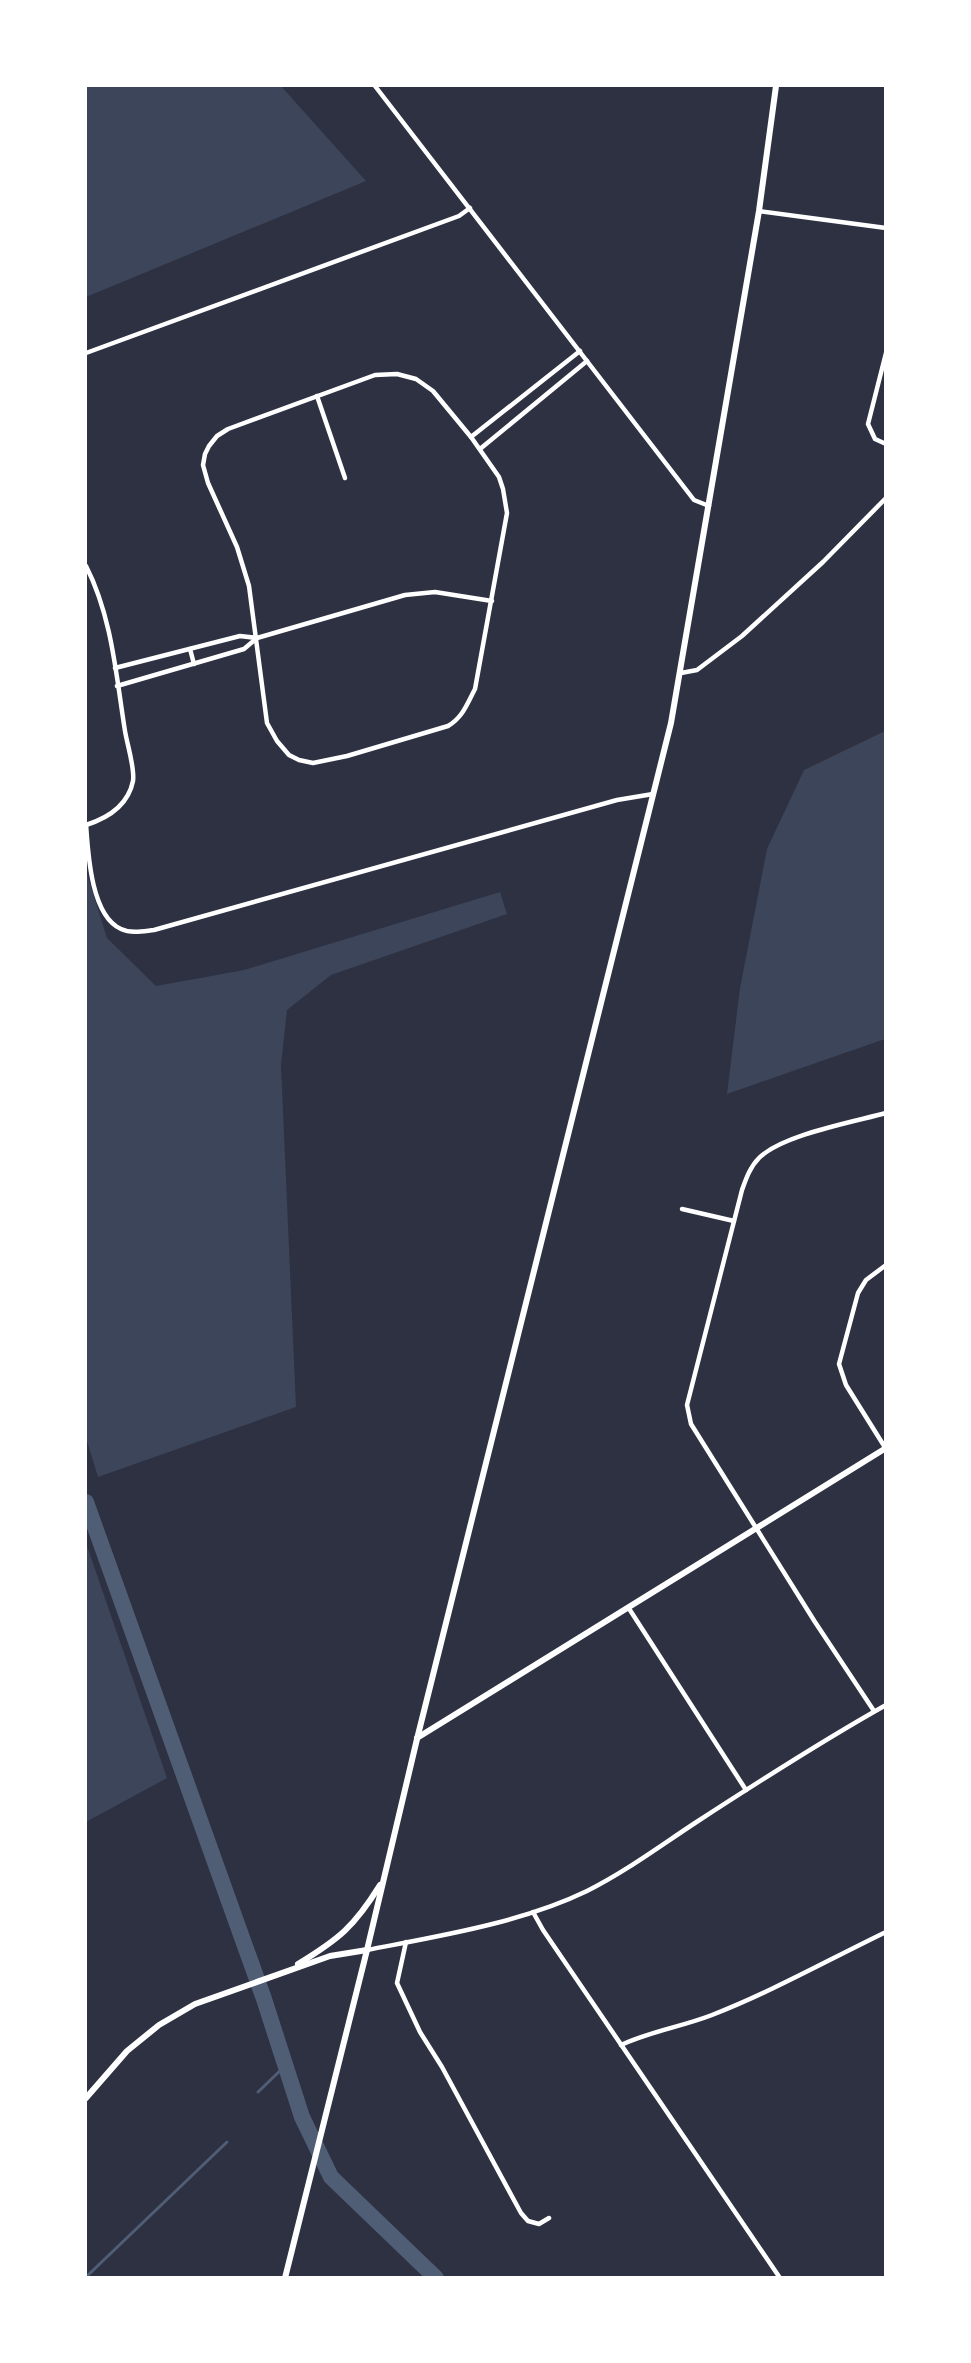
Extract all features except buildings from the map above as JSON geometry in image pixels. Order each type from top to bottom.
[{"type":"street","points":[[375,86],[694,500],[709,506]]},
{"type":"street","points":[[285,2277],[653,794],[681,673],[759,210],[776,86]]},
{"type":"street","points":[[86,353],[459,216],[470,208]]},
{"type":"street","points":[[759,210],[885,228]]},
{"type":"street","points":[[471,437],[580,351]]},
{"type":"street","points":[[885,353],[868,424],[875,439],[885,444]]},
{"type":"street","points":[[480,449],[588,361]]},
{"type":"street","points":[[397,374],[416,379],[433,391],[480,449],[499,477],[507,513],[475,689],[457,720],[448,726],[347,756],[313,763],[299,760],[289,754],[277,741],[267,723],[249,586],[237,547],[208,483],[203,465],[205,454],[217,436],[228,429],[317,396],[375,375],[397,374]]},
{"type":"street","points":[[317,396],[345,478]]},
{"type":"street","points":[[681,673],[697,670],[742,636],[824,562],[885,498]]},
{"type":"street","points":[[86,566],[96,586],[103,610],[133,779],[123,803],[113,813],[86,824],[88,859],[101,907],[113,924],[123,930],[135,932],[154,930],[617,800],[653,794]]},
{"type":"street","points":[[115,668],[240,636],[257,638],[405,595],[435,592],[492,601]]},
{"type":"street","points":[[117,686],[244,650],[257,638]]},
{"type":"street","points":[[190,649],[194,664]]},
{"type":"street","points":[[874,1711],[691,1424],[687,1405],[742,1190],[751,1168],[777,1144],[885,1113]]},
{"type":"street","points":[[682,1209],[734,1221]]},
{"type":"street","points":[[417,1739],[885,1449],[846,1385],[839,1364],[858,1293],[866,1280],[885,1265]]},
{"type":"street","points":[[628,1607],[746,1790]]},
{"type":"street","points":[[86,2098],[127,2051],[159,2025],[195,2004],[330,1956],[451,1933],[533,1912],[587,1891],[885,1705]]},
{"type":"street","points":[[286,1972],[332,1943],[346,1931],[362,1914],[383,1880]]},
{"type":"street","points":[[533,1912],[621,2046],[780,2277]]},
{"type":"street","points":[[621,2046],[644,2034],[713,2015],[885,1932]]},
{"type":"street","points":[[406,1942],[397,1983],[420,2032],[442,2067],[520,2213],[528,2221],[539,2224],[549,2218]]},
{"type":"shaded area","points":[[86,86],[281,86],[366,181],[86,297]]},
{"type":"shaded area","points":[[885,731],[885,1039],[727,1094],[740,988],[767,849],[804,770]]},
{"type":"shaded area","points":[[86,871],[107,938],[156,986],[244,970],[500,892],[507,914],[331,975],[287,1010],[281,1065],[296,1407],[98,1477],[86,1438]]},
{"type":"shaded area","points":[[86,1543],[167,1778],[86,1822]]},
{"type":"waterway","points":[[86,1502],[264,1999],[302,2117],[331,2177],[436,2278]]},
{"type":"waterway","points":[[258,2092],[285,2066]]},
{"type":"waterway","points":[[86,2277],[227,2142]]}]
